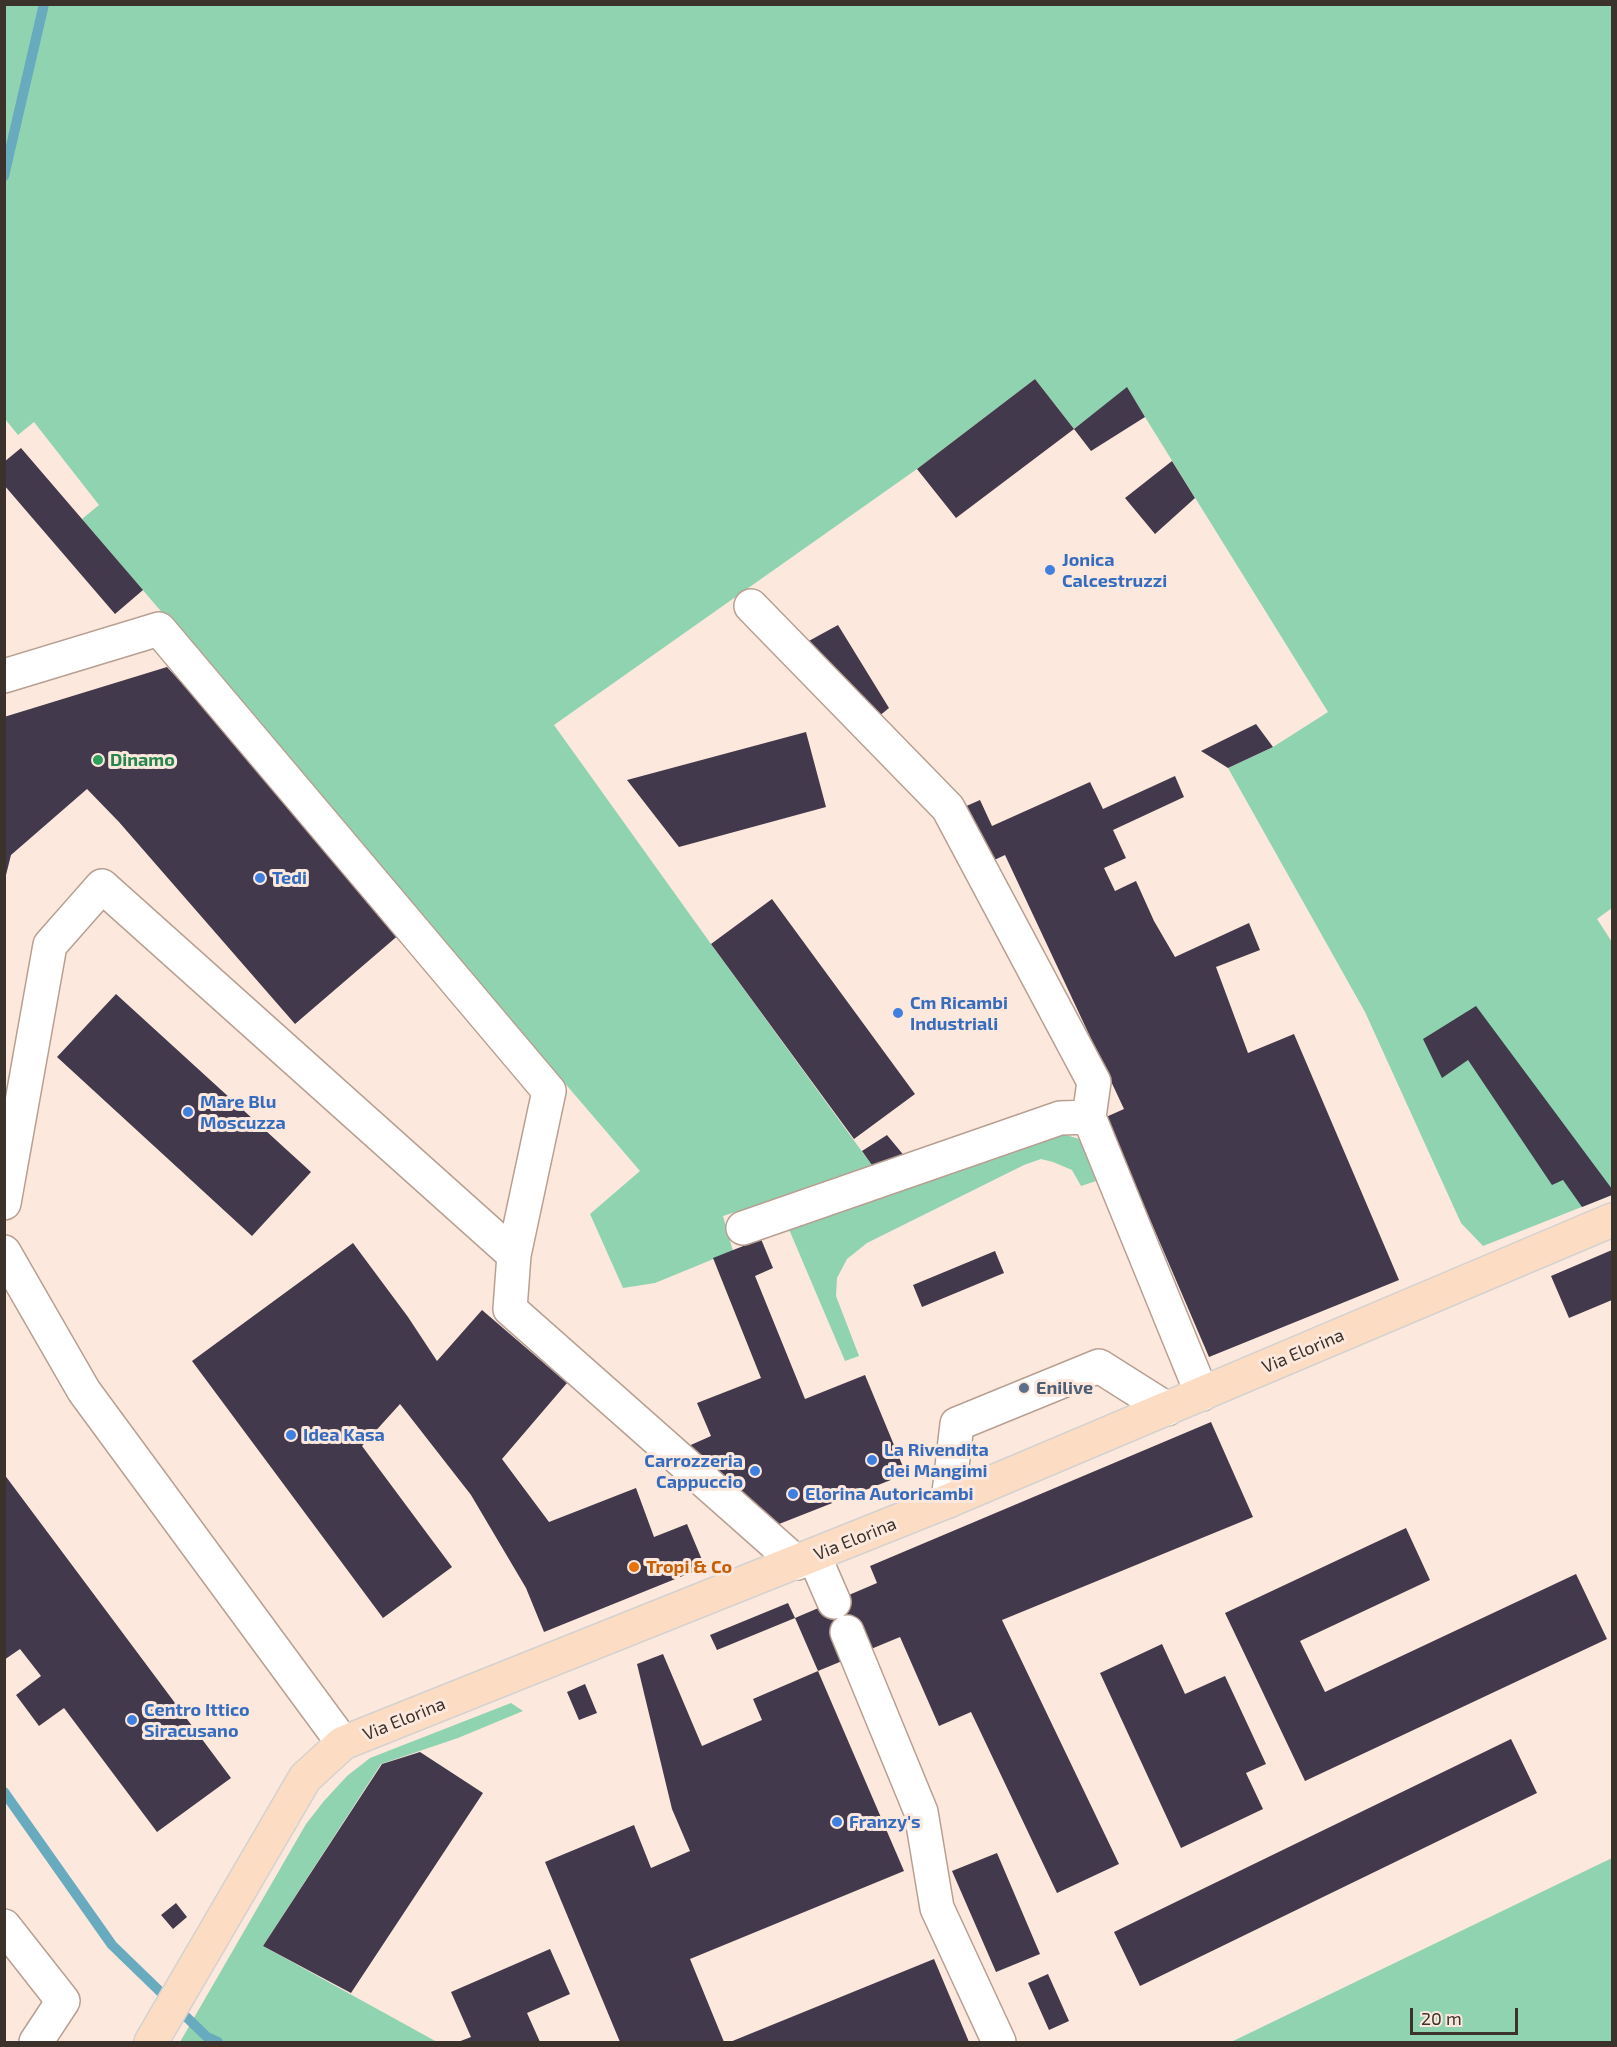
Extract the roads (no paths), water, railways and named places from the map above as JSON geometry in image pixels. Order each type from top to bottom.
[{"type":"main road","name":"Via Elorina","points":[[151,2043],[304,1778],[343,1743],[948,1501],[1612,1220]]},
{"type":"street","points":[[751,606],[948,808],[1094,1082],[1089,1117],[1202,1394]]},
{"type":"street","points":[[4,676],[159,629],[549,1091],[514,1255],[510,1309],[806,1559],[834,1602]]},
{"type":"street","points":[[4,1203],[50,945],[102,886],[514,1255]]},
{"type":"street","points":[[743,1228],[1060,1118],[1089,1117]]},
{"type":"street","points":[[4,1252],[84,1391],[343,1743]]},
{"type":"street","points":[[948,1501],[957,1424],[1099,1366],[1167,1409]]},
{"type":"street","points":[[848,1632],[921,1812],[937,1908],[999,2043]]},
{"type":"street","points":[[4,1926],[63,2001],[36,2043]]},
{"type":"waterway","points":[[4,176],[44,4]]},
{"type":"waterway","points":[[4,1792],[112,1945],[207,2037],[218,2042]]},
{"type":"place","name":"Jonica Calcestruzzi","points":[[1050,570]]},
{"type":"place","name":"Dinamo","points":[[98,760]]},
{"type":"place","name":"Tedi","points":[[260,878]]},
{"type":"place","name":"Cm Ricambi Industriali","points":[[898,1013]]},
{"type":"place","name":"Mare Blu Moscuzza","points":[[188,1112]]},
{"type":"place","name":"Enilive","points":[[1024,1388]]},
{"type":"place","name":"Idea Kasa","points":[[291,1435]]},
{"type":"place","name":"La Rivendita dei Mangimi","points":[[872,1460]]},
{"type":"place","name":"Carrozzeria Cappuccio","points":[[755,1471]]},
{"type":"place","name":"Elorina Autoricambi","points":[[793,1494]]},
{"type":"place","name":"Tropi & Co","points":[[634,1567]]},
{"type":"place","name":"Centro Ittico Siracusano","points":[[132,1720]]},
{"type":"place","name":"Franzy's","points":[[837,1822]]}]
